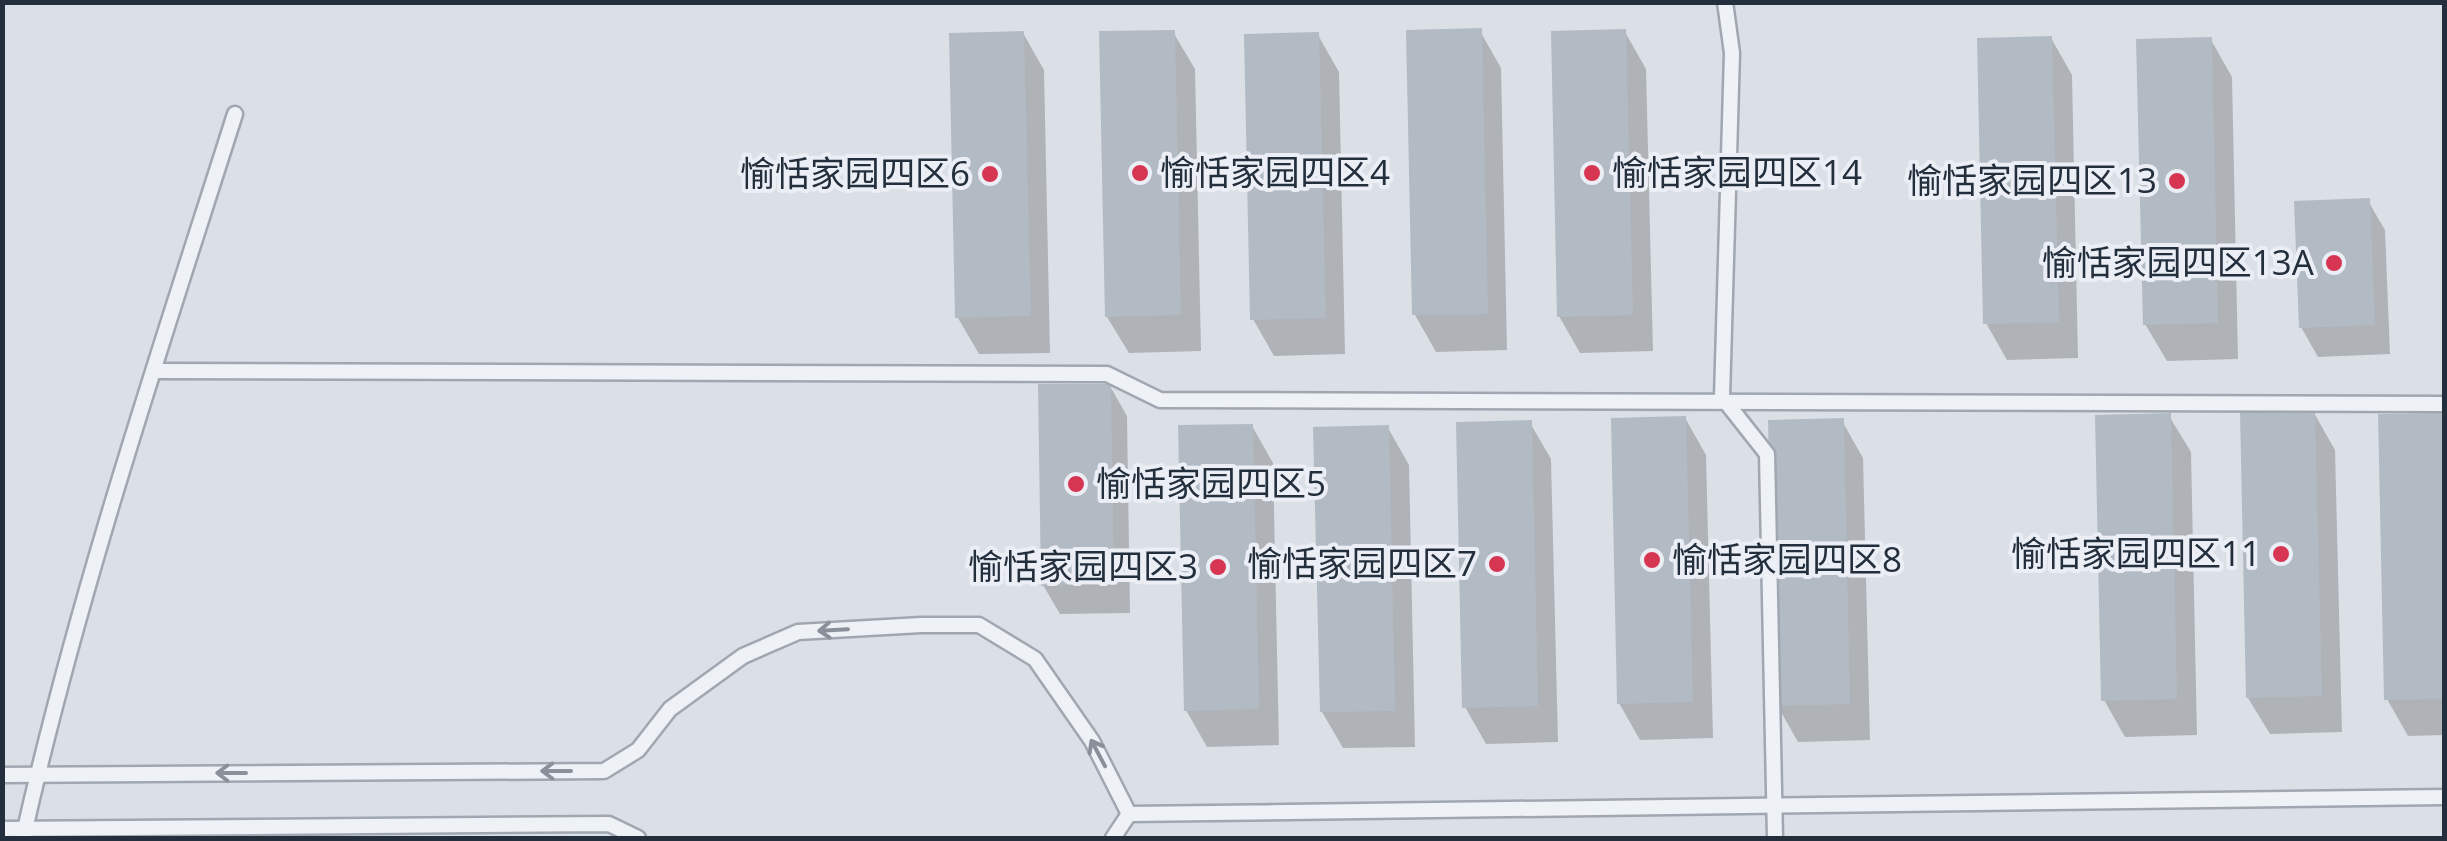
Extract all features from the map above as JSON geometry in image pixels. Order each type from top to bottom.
[{"type":"lane","points":[[1725,2],[1732,54],[1722,397],[1767,454],[1775,838]]},
{"type":"lane","points":[[24,834],[36,774],[154,371],[235,114]]},
{"type":"lane","points":[[154,371],[1106,374],[1160,400],[2444,404]]},
{"type":"lane","points":[[2,775],[604,771],[638,750],[670,709],[743,656],[798,632],[979,626],[1035,659],[1092,741],[1129,814]]},
{"type":"lane","points":[[1129,814],[2444,798]]},
{"type":"lane","points":[[1113,838],[1129,814]]},
{"type":"lane","points":[[2,829],[24,834],[609,824],[638,838]]},
{"type":"building","points":[[1482,28],[1488,314],[1412,315],[1406,30]]},
{"type":"building","name":"愉恬家园四区14","points":[[1626,29],[1633,315],[1557,317],[1551,31]]},
{"type":"building","name":"愉恬家园四区4","points":[[1175,30],[1181,315],[1105,317],[1099,31]]},
{"type":"building","name":"愉恬家园四区6","points":[[1024,31],[1031,316],[955,318],[949,33]]},
{"type":"building","points":[[1319,32],[1326,318],[1250,320],[1244,34]]},
{"type":"building","points":[[2052,36],[2059,322],[1983,324],[1977,38]]},
{"type":"building","name":"愉恬家园四区13","points":[[2212,37],[2218,323],[2143,325],[2136,39]]},
{"type":"building","name":"愉恬家园四区13A","points":[[2370,198],[2375,325],[2299,328],[2294,201]]},
{"type":"building","name":"愉恬家园四区5","points":[[1038,384],[1111,384],[1114,584],[1041,586]]},
{"type":"building","name":"愉恬家园四区11","points":[[2315,411],[2322,696],[2246,698],[2240,412]]},
{"type":"building","points":[[2171,413],[2177,699],[2101,701],[2095,415]]},
{"type":"building","points":[[2444,413],[2444,699],[2384,700],[2378,414]]},
{"type":"building","name":"愉恬家园四区8","points":[[1686,416],[1693,702],[1617,704],[1611,418]]},
{"type":"building","points":[[1844,418],[1850,704],[1774,706],[1768,420]]},
{"type":"building","name":"愉恬家园四区7","points":[[1532,420],[1538,706],[1462,708],[1456,422]]},
{"type":"building","name":"愉恬家园四区3","points":[[1253,424],[1259,709],[1184,711],[1178,425]]},
{"type":"building","points":[[1389,425],[1395,711],[1320,712],[1313,427]]},
{"type":"place","name":"愉恬家园四区4","points":[[1140,173]]},
{"type":"place","name":"愉恬家园四区14","points":[[1592,173]]},
{"type":"place","name":"愉恬家园四区6","points":[[990,174]]},
{"type":"place","name":"愉恬家园四区13","points":[[2177,181]]},
{"type":"place","name":"愉恬家园四区13A","points":[[2334,263]]},
{"type":"place","name":"愉恬家园四区5","points":[[1076,484]]},
{"type":"place","name":"愉恬家园四区11","points":[[2281,554]]},
{"type":"place","name":"愉恬家园四区8","points":[[1652,560]]},
{"type":"place","name":"愉恬家园四区7","points":[[1497,564]]},
{"type":"place","name":"愉恬家园四区3","points":[[1218,567]]}]
